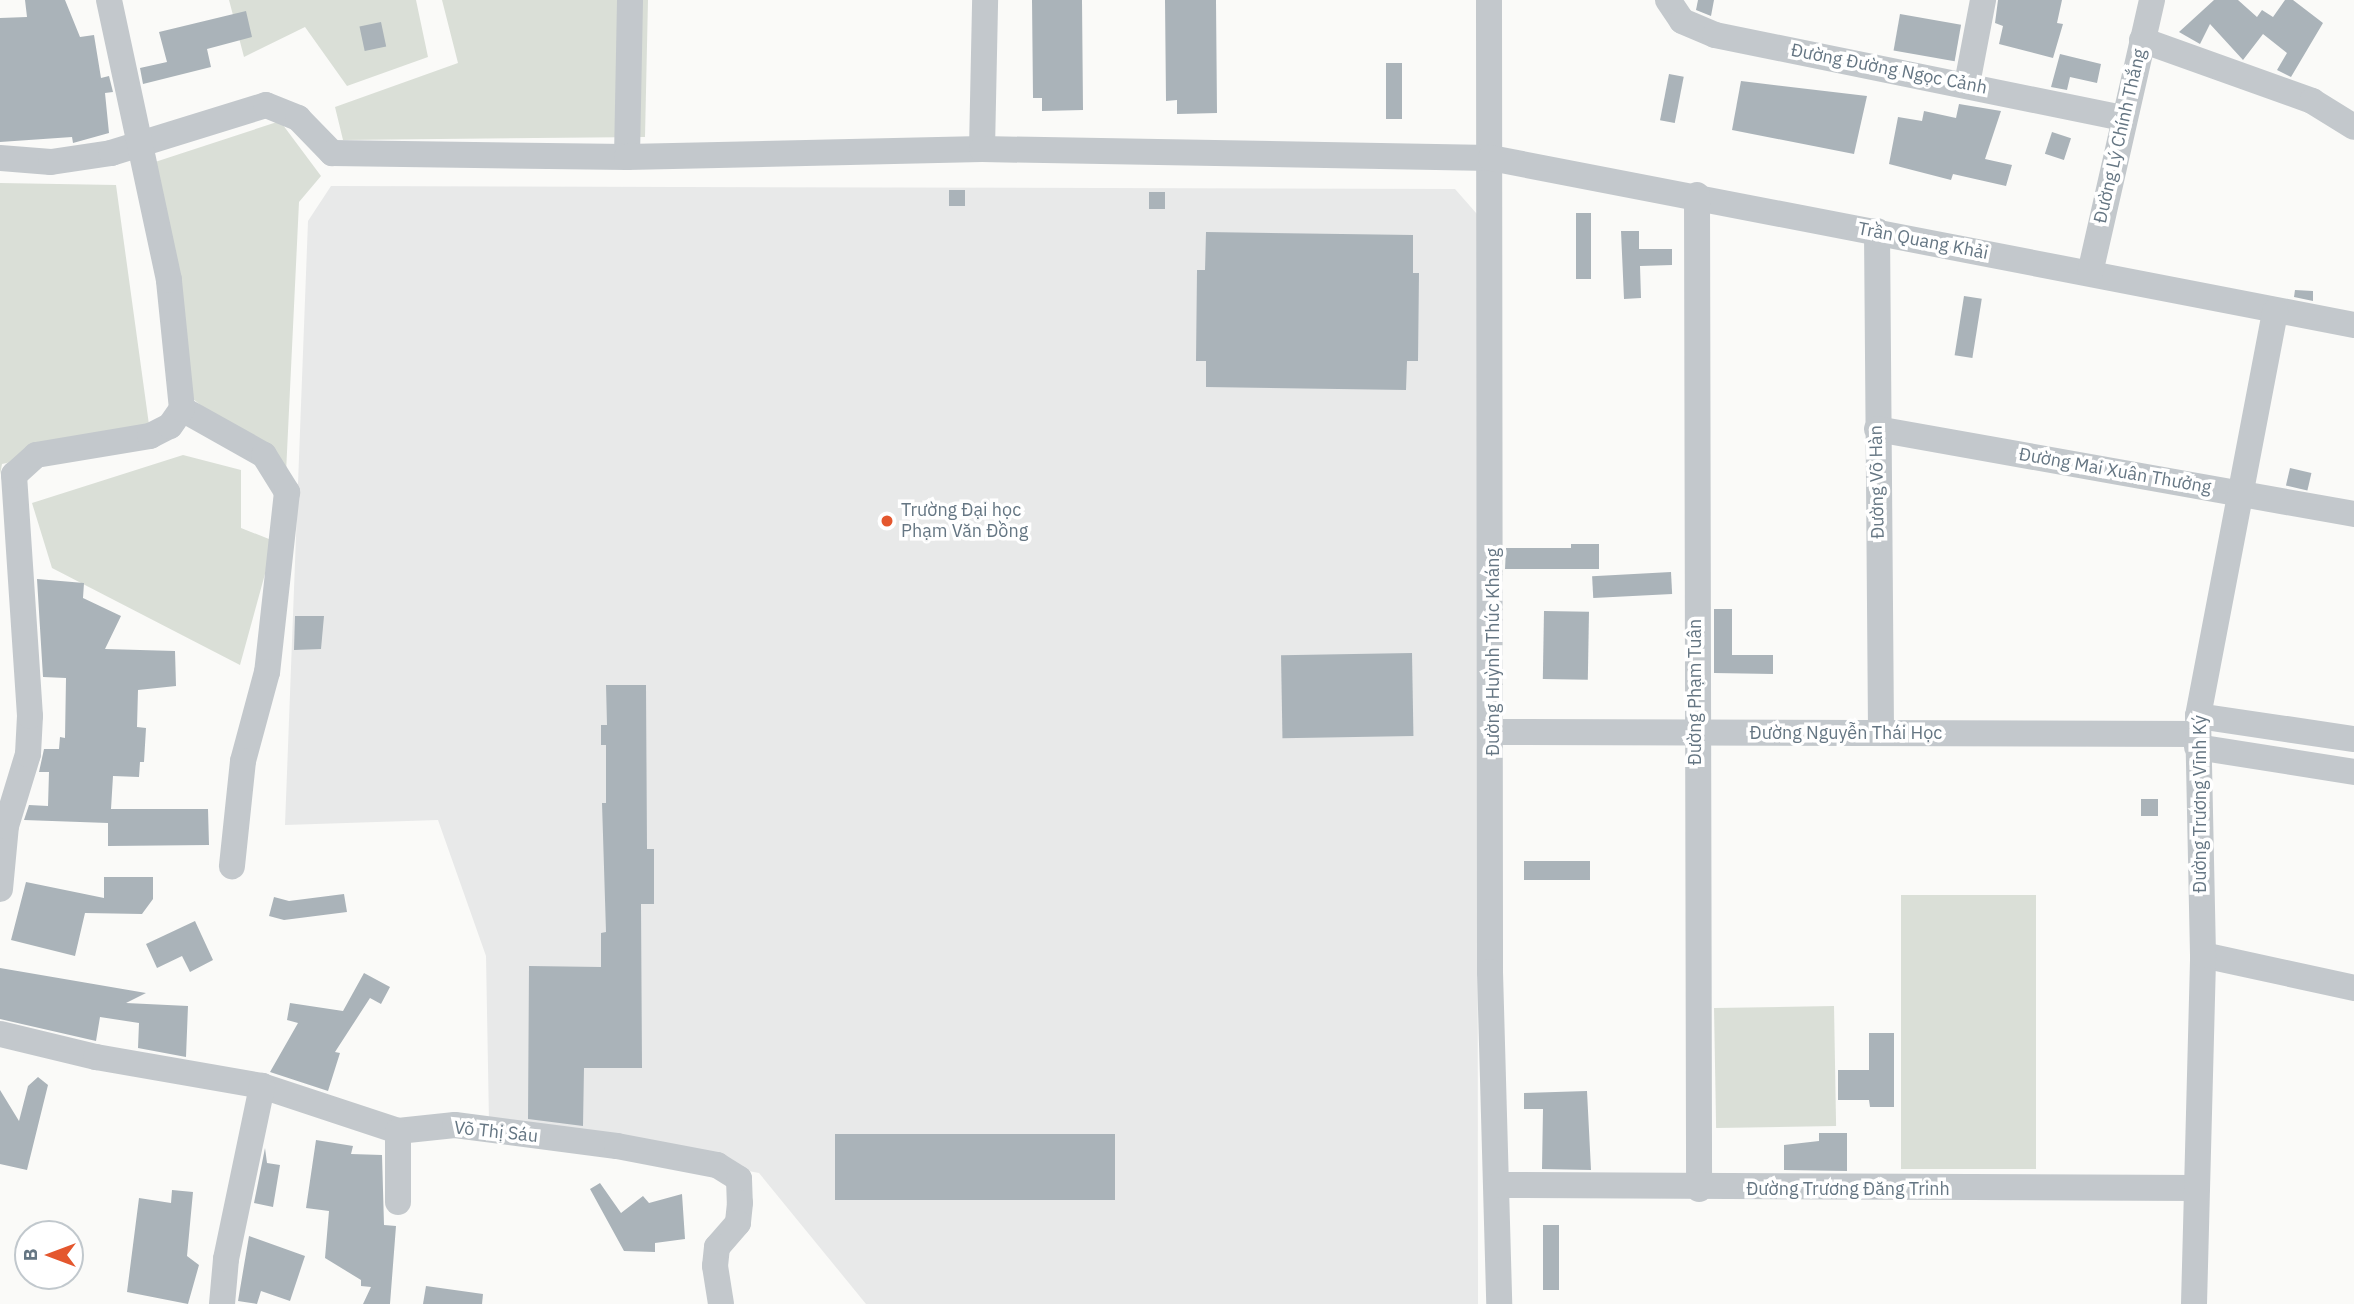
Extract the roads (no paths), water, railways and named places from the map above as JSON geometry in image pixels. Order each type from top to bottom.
[{"type":"street","points":[[0,889],[6,826],[28,754],[30,716],[14,475],[36,455],[150,436],[170,426],[182,409],[169,280],[109,0]]},
{"type":"street","points":[[627,157],[630,0]]},
{"type":"street","points":[[982,149],[985,0]]},
{"type":"street","name":"Đường Huỳnh Thúc Kháng","points":[[1489,0],[1493,732],[1490,972],[1499,1185],[1499,1304]]},
{"type":"street","name":"Đường Đường Ngọc Cảnh","points":[[1668,0],[1682,20],[1715,35],[1967,84],[2123,118]]},
{"type":"street","points":[[1967,84],[1983,0]]},
{"type":"street","name":"Đường Lý Chính Thắng","points":[[2090,273],[2123,118],[2152,0]]},
{"type":"street","points":[[2142,40],[2312,101],[2354,127]]},
{"type":"street","name":"Trần Quang Khải","points":[[0,158],[51,162],[111,153],[266,105],[298,118],[332,153],[627,157],[982,149],[1491,158],[1697,195],[1793,218],[1877,231],[2354,325]]},
{"type":"street","name":"Đường Phạm Tuân","points":[[1697,195],[1695,732],[1699,1189]]},
{"type":"street","name":"Đường Võ Hàn","points":[[1877,231],[1881,733]]},
{"type":"street","name":"Đường Trương Vĩnh Ký","points":[[2193,1304],[2203,955],[2198,732],[2275,311]]},
{"type":"street","points":[[182,409],[264,455],[287,492],[267,672],[243,761],[232,866]]},
{"type":"street","name":"Đường Mai Xuân Thưởng","points":[[1877,429],[2354,514]]},
{"type":"street","name":"Đường Nguyễn Thái Học","points":[[1493,732],[2198,732],[2354,740]]},
{"type":"street","name":"Đường Nguyễn Thái Học","points":[[2198,732],[2354,772]]},
{"type":"street","points":[[2203,955],[2354,988]]},
{"type":"street","name":"Võ Thị Sáu","points":[[0,1034],[96,1057],[262,1086],[398,1131],[456,1125],[617,1146],[718,1165],[738,1178],[740,1203],[737,1223],[718,1247],[715,1266],[721,1304]]},
{"type":"street","points":[[222,1304],[226,1259],[262,1086]]},
{"type":"street","points":[[398,1131],[398,1202]]},
{"type":"street","name":"Đường Trương Đăng Trinh","points":[[1499,1185],[1699,1189],[2197,1188]]},
{"type":"place","name":"Trường Đại học Phạm Văn Đồng","points":[[887,521]]}]
